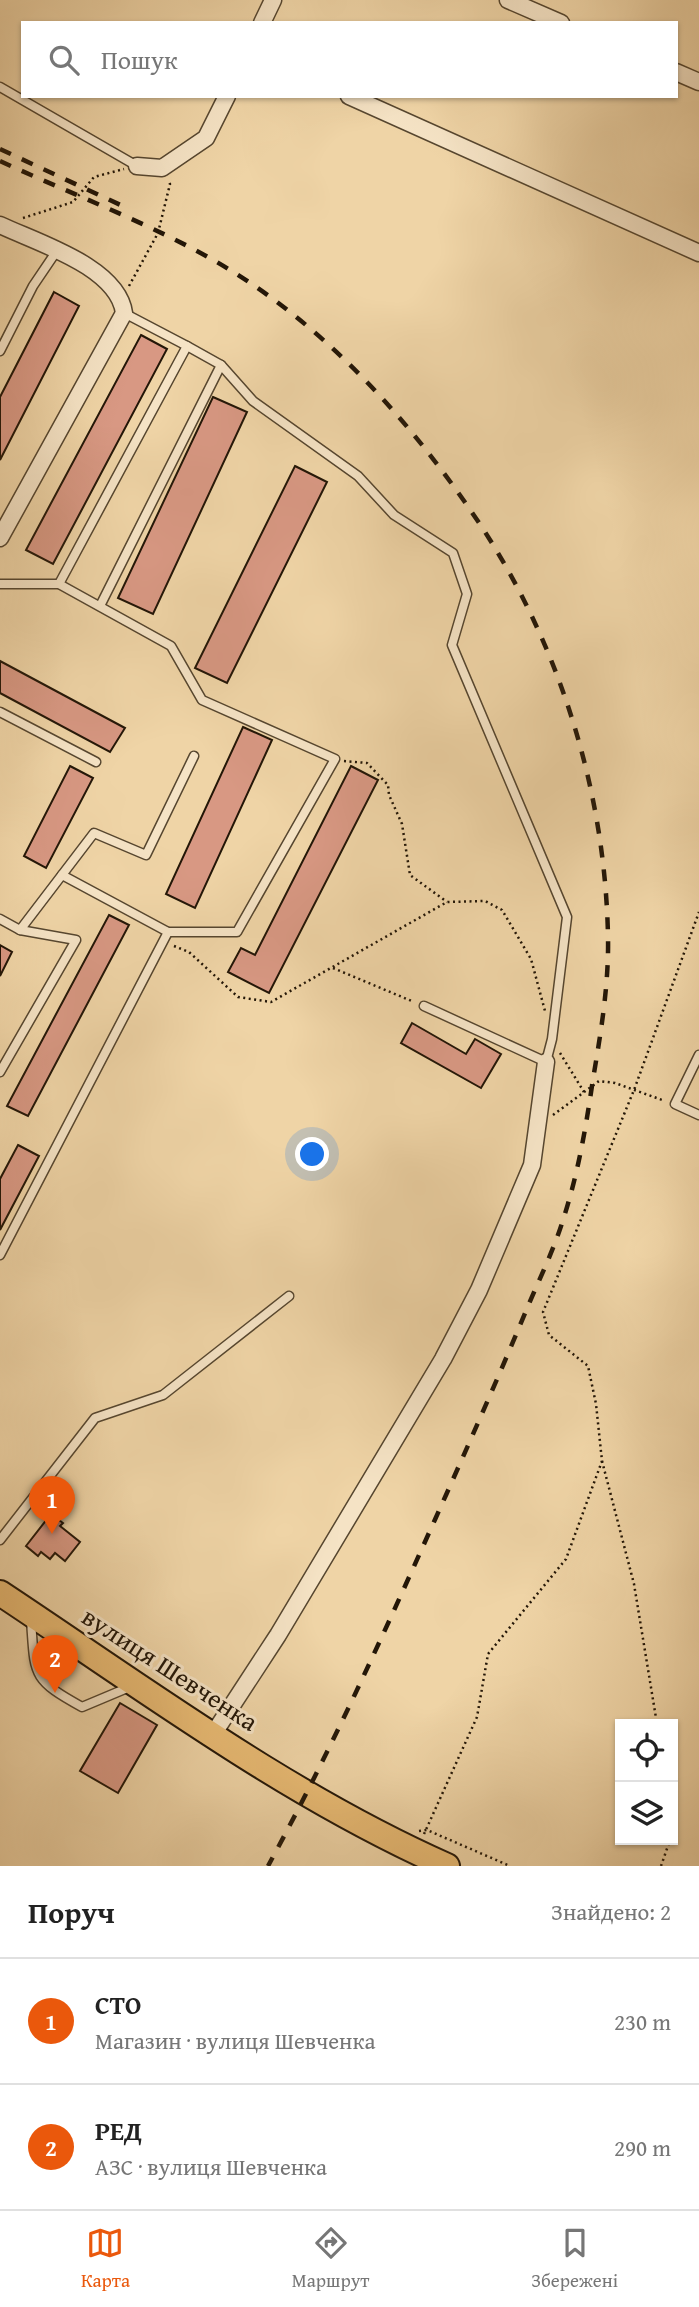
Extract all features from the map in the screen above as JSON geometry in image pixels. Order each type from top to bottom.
[{"type":"main road","name":"вулиця Шевченка","points":[[0,1593],[307,1795],[377,1835],[447,1866]]},
{"type":"street","points":[[263,21],[274,0]]},
{"type":"street","points":[[508,0],[556,21]]},
{"type":"street","points":[[678,73],[699,82]]},
{"type":"street","points":[[137,166],[162,168],[206,138],[225,98]]},
{"type":"street","points":[[353,98],[699,253]]},
{"type":"street","points":[[0,225],[56,252],[93,266],[123,305],[0,538]]},
{"type":"street","points":[[214,1733],[278,1635],[443,1359],[479,1290],[532,1165],[546,1062]]},
{"type":"lane","points":[[0,88],[137,166]]},
{"type":"lane","points":[[0,351],[33,286],[56,252]]},
{"type":"lane","points":[[123,305],[221,365],[253,401],[358,476],[394,515],[453,553],[467,594],[452,645],[567,917],[552,1039],[546,1062],[424,1006]]},
{"type":"lane","points":[[59,584],[187,346]]},
{"type":"lane","points":[[100,606],[221,365]]},
{"type":"lane","points":[[0,584],[59,584],[171,646],[202,700],[335,760],[236,932],[168,932],[62,875]]},
{"type":"lane","points":[[0,712],[96,762]]},
{"type":"lane","points":[[20,930],[94,834],[146,855],[194,756]]},
{"type":"lane","points":[[0,919],[20,930],[76,940],[0,1072]]},
{"type":"lane","points":[[0,1255],[168,932]]},
{"type":"lane","points":[[699,1055],[675,1104],[699,1115]]},
{"type":"lane","points":[[0,1540],[95,1418],[163,1395],[289,1296]]},
{"type":"lane","points":[[31,1613],[35,1670],[53,1691],[82,1707],[138,1684]]},
{"type":"path","points":[[0,225],[73,202],[94,177],[137,166]]},
{"type":"path","points":[[123,305],[162,225],[170,184],[162,168]]},
{"type":"path","points":[[335,760],[367,763],[388,785],[389,795],[402,824],[410,875],[447,902]]},
{"type":"path","points":[[163,941],[189,952],[238,997],[271,1003],[447,902],[485,901],[502,910],[531,959],[552,1039],[584,1092]]},
{"type":"path","points":[[656,1719],[634,1584],[602,1461],[596,1404],[588,1366],[549,1335],[543,1312],[634,1090],[699,912]]},
{"type":"path","points":[[332,967],[424,1006]]},
{"type":"path","points":[[537,1128],[599,1081],[675,1104]]},
{"type":"path","points":[[414,1851],[433,1821],[477,1717],[488,1654],[566,1559],[602,1461]]},
{"type":"path","points":[[662,1866],[668,1845]]},
{"type":"building","points":[[54,292],[79,306],[0,460],[0,397]]},
{"type":"building","points":[[141,335],[167,349],[53,564],[26,550]]},
{"type":"building","points":[[213,397],[247,412],[153,614],[118,598]]},
{"type":"building","points":[[295,466],[327,482],[227,683],[195,668]]},
{"type":"building","points":[[0,661],[125,728],[110,752],[0,693]]},
{"type":"building","points":[[243,727],[272,740],[195,908],[166,894]]},
{"type":"building","points":[[70,766],[93,778],[46,868],[24,856]]},
{"type":"building","points":[[351,766],[378,780],[269,993],[228,972],[241,948],[255,955]]},
{"type":"building","points":[[109,915],[129,925],[28,1116],[7,1106]]},
{"type":"building","points":[[0,945],[12,952],[0,976]]},
{"type":"building","points":[[412,1023],[466,1054],[475,1039],[501,1054],[481,1088],[401,1043]]},
{"type":"building","points":[[18,1145],[39,1156],[0,1230],[0,1179]]},
{"type":"building","points":[[51,1514],[63,1523],[60,1526],[80,1542],[65,1561],[55,1553],[50,1559],[41,1552],[38,1556],[26,1546]]},
{"type":"building","points":[[120,1703],[157,1725],[118,1793],[80,1771]]},
{"type":"railway","points":[[0,149],[127,208]]},
{"type":"railway","points":[[0,161],[136,221],[215,261],[289,311],[324,340],[388,404],[445,474],[471,511],[528,608],[570,713],[586,768],[597,823],[605,879],[608,936],[606,990],[584,1133],[563,1220],[498,1377],[404,1589],[339,1728],[268,1866]]},
{"type":"place","name":"СТО","points":[[52,1534]]},
{"type":"place","name":"РЕД","points":[[55,1693]]}]
